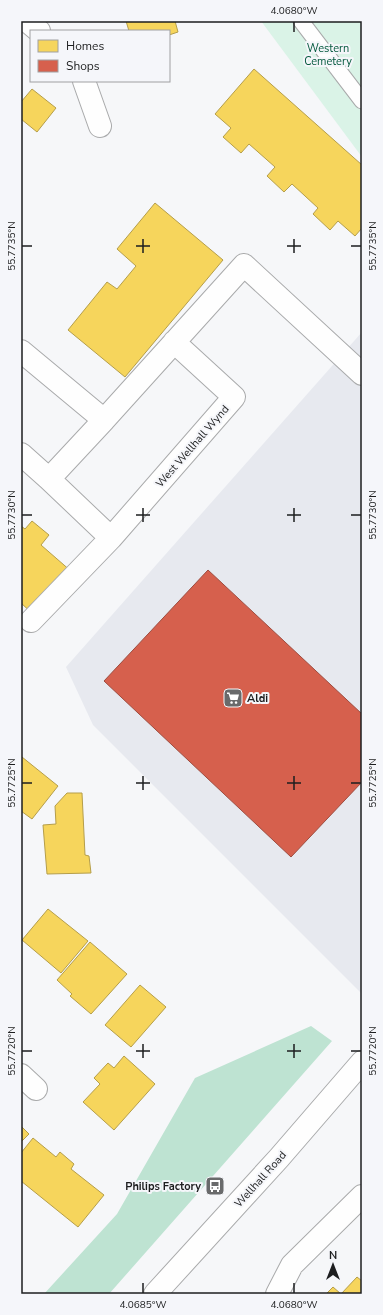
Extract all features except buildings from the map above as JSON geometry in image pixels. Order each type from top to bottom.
[{"type":"street","points":[[27,21],[38,30]]},
{"type":"street","points":[[84,82],[100,126]]},
{"type":"street","points":[[49,479],[244,265],[362,374]]},
{"type":"street","name":"West Wellhall Wynd","points":[[31,621],[111,538],[234,397],[174,342]]},
{"type":"street","points":[[21,351],[104,420]]},
{"type":"street","points":[[21,454],[111,538]]},
{"type":"street","name":"Wellhall Road","points":[[155,1294],[279,1158],[362,1062]]},
{"type":"street","points":[[277,1294],[292,1265],[362,1196]]},
{"type":"lane","points":[[301,21],[362,102]]},
{"type":"shaded area","points":[[362,332],[362,994],[93,725],[66,667]]},
{"type":"green space","name":"Western Cemetery","points":[[261,21],[362,21],[362,157]]},
{"type":"green space","points":[[311,1026],[332,1041],[109,1294],[44,1294],[117,1214],[195,1078]]},
{"type":"place","name":"Aldi","points":[[233,698]]},
{"type":"place","name":"Philips Factory","points":[[215,1186]]}]
